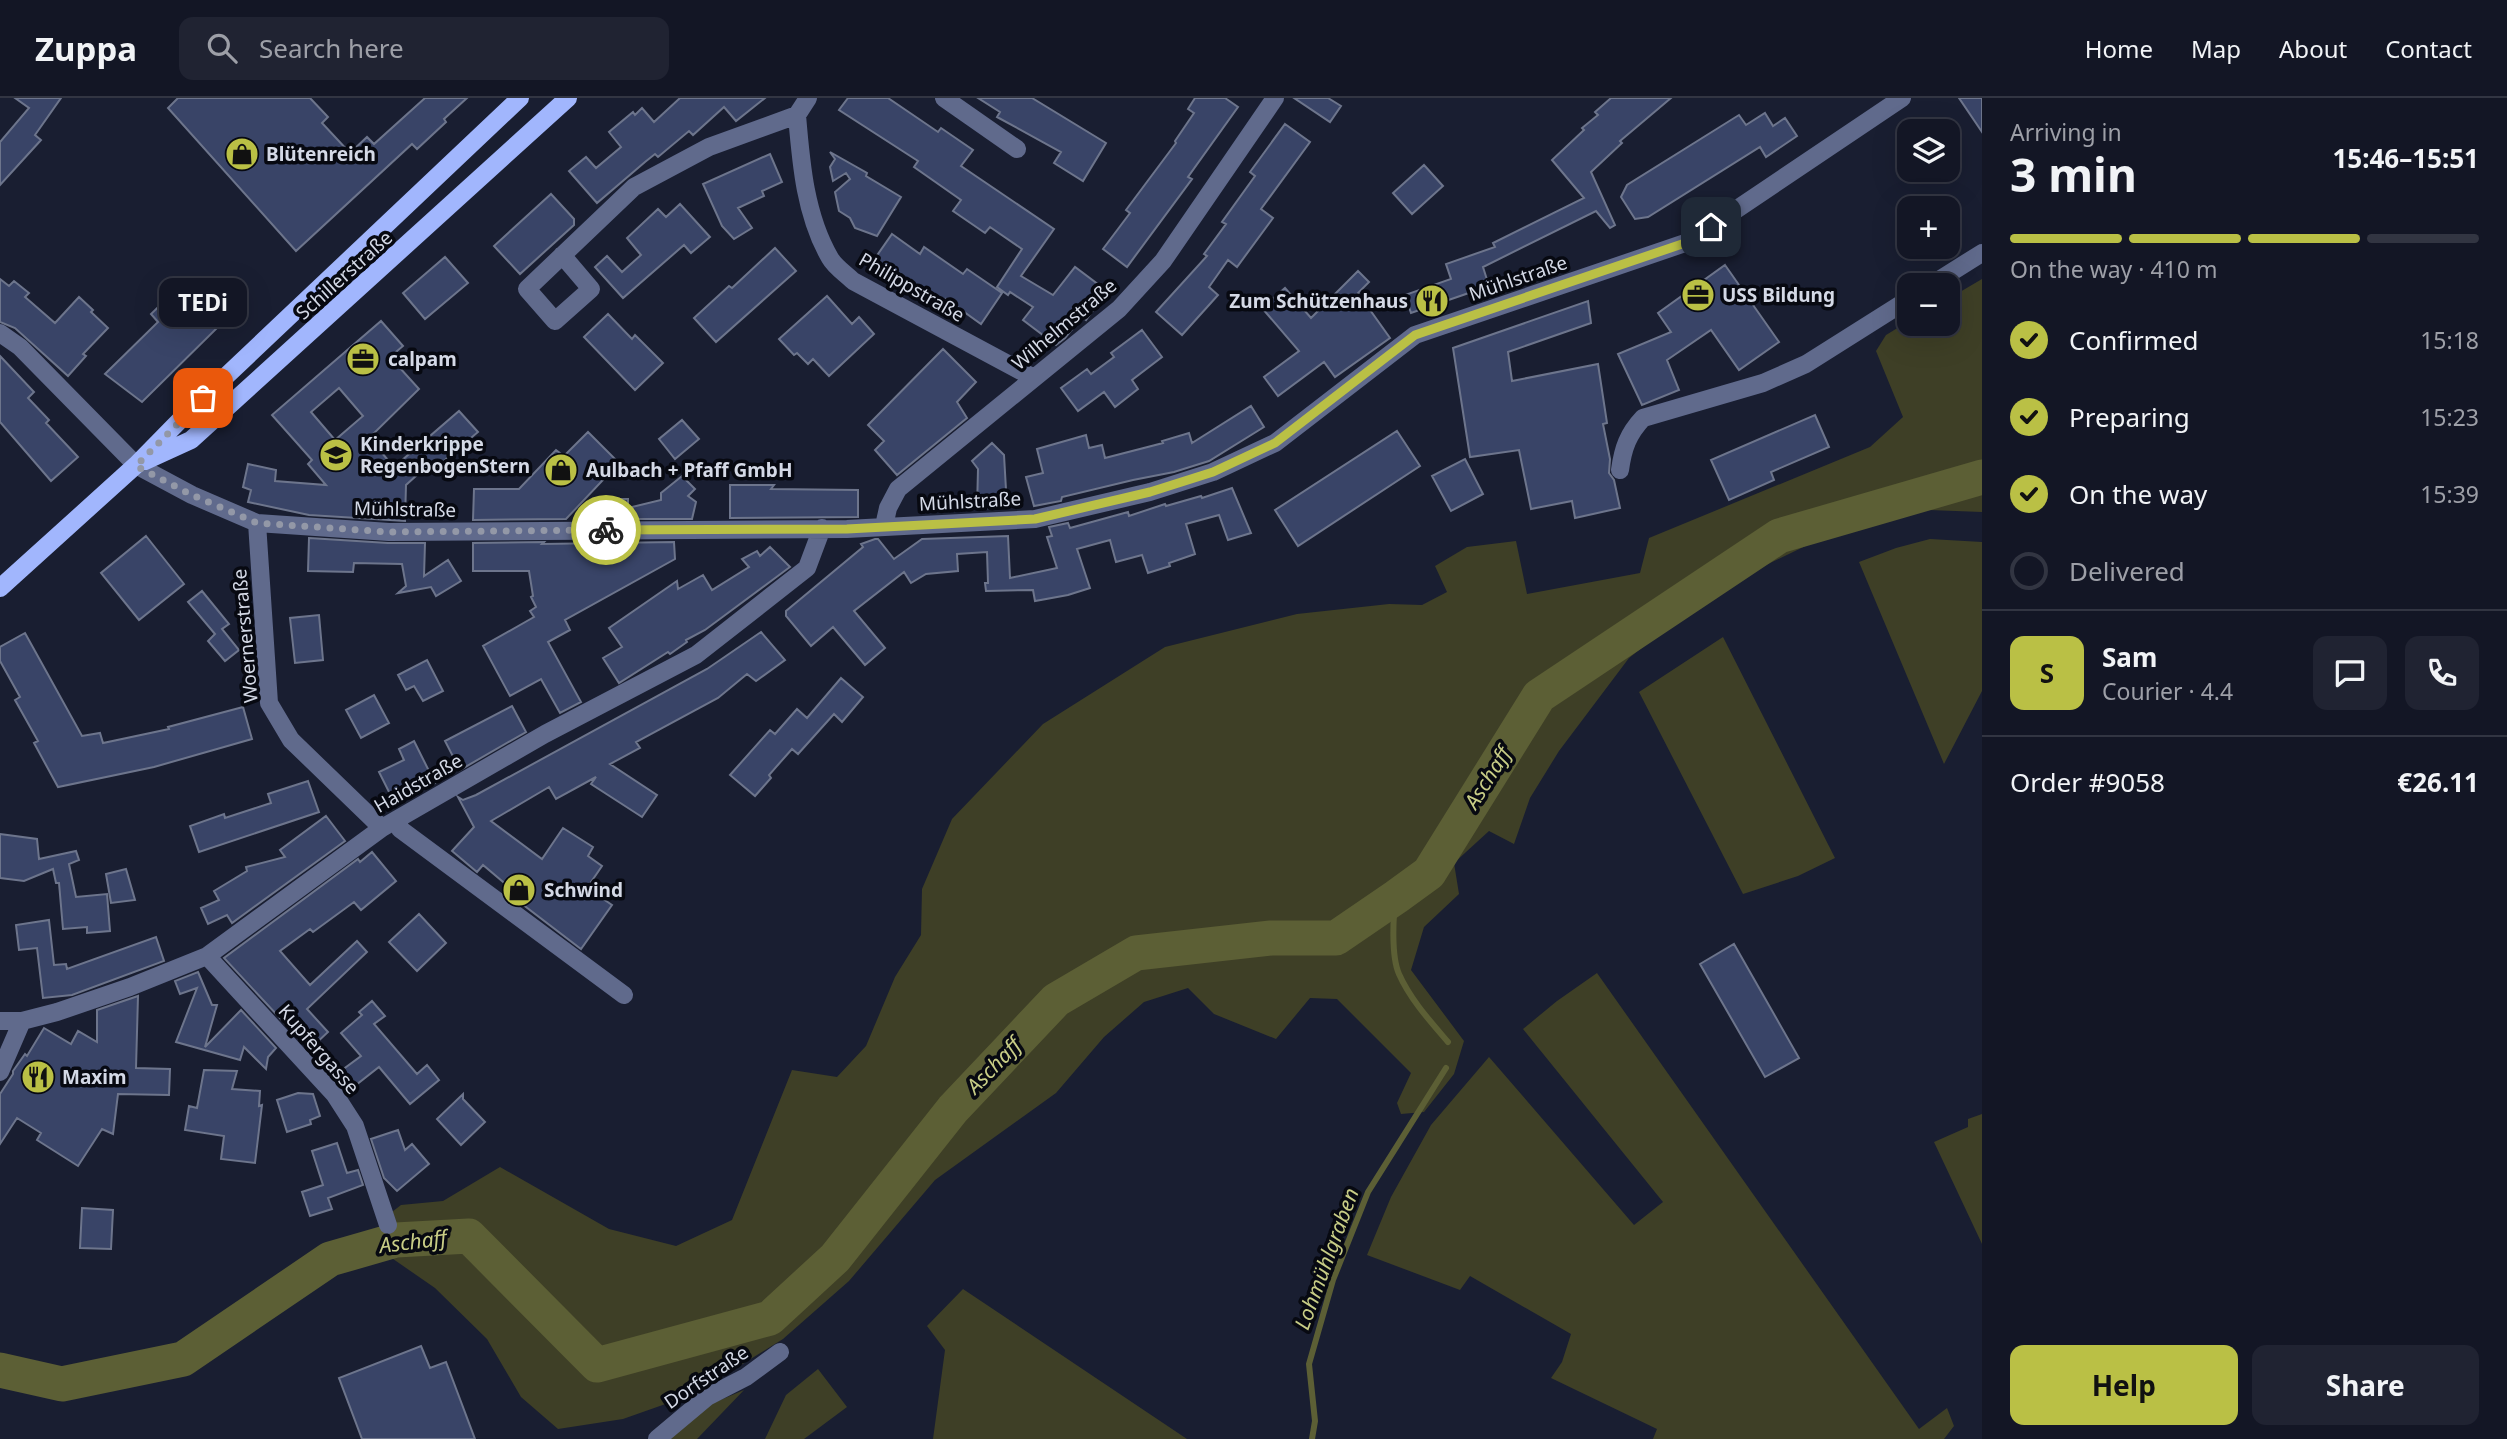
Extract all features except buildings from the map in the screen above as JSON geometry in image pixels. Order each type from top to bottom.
[{"type":"main road","name":"Schillerstraße","points":[[0,588],[136,466],[186,414],[520,98]]},
{"type":"main road","name":"Schillerstraße","points":[[136,466],[191,440],[568,98]]},
{"type":"street","points":[[562,255],[634,187],[709,148],[797,115],[808,98]]},
{"type":"street","points":[[944,98],[1017,149]]},
{"type":"street","name":"Wilhelmstraße","points":[[884,526],[888,508],[898,489],[1119,309],[1163,261],[1275,98]]},
{"type":"street","name":"Mühlstraße","points":[[0,332],[20,347],[136,466],[192,495],[257,523],[389,532],[822,528],[1035,519],[1150,492],[1213,472],[1275,443],[1415,335],[1688,242],[1902,98]]},
{"type":"street","name":"Philippstraße","points":[[797,115],[804,182],[814,222],[831,260],[853,281],[1034,378]]},
{"type":"street","points":[[1950,273],[1982,253]]},
{"type":"street","points":[[1620,470],[1623,449],[1630,432],[1643,418],[1763,383],[1806,364],[1897,307]]},
{"type":"street","name":"Woernerstraße","points":[[257,523],[269,704],[291,740],[390,824],[624,995]]},
{"type":"street","name":"Haidstraße","points":[[0,1021],[22,1021],[130,987],[207,956],[390,824],[555,729],[696,656],[807,568],[822,528]]},
{"type":"street","name":"Kupfergasse","points":[[207,956],[335,1095],[355,1126],[388,1225]]},
{"type":"street","points":[[0,1072],[22,1021]]},
{"type":"street","name":"Dorfstraße","points":[[657,1439],[708,1397],[746,1377],[780,1352]]},
{"type":"green space","points":[[1982,279],[1982,512],[1929,510],[1845,527],[1716,589],[1629,658],[1559,751],[1530,798],[1514,844],[1489,831],[1454,863],[1459,894],[1424,927],[1411,970],[1464,1041],[1454,1074],[1424,1112],[1401,1114],[1397,1103],[1411,1073],[1337,999],[1310,998],[1276,1039],[1214,1014],[1188,988],[1144,1002],[1104,1037],[1056,1093],[935,1180],[849,1281],[783,1339],[723,1376],[674,1401],[623,1419],[558,1429],[521,1397],[487,1339],[435,1288],[383,1252],[379,1222],[401,1205],[443,1201],[500,1167],[609,1229],[676,1246],[732,1220],[792,1070],[837,1077],[866,1046],[895,977],[921,935],[922,889],[952,819],[1043,724],[1165,647],[1297,614],[1389,604],[1422,605],[1447,592],[1435,566],[1467,547],[1516,541],[1527,594],[1640,573],[1649,538],[1870,447],[1903,417],[1876,351],[1886,335],[1897,328],[1897,336],[1960,336],[1960,292]]},
{"type":"green space","points":[[1930,539],[1982,542],[1982,691],[1944,764],[1859,562]]},
{"type":"green space","points":[[1723,637],[1835,858],[1798,876],[1743,894],[1639,692]]},
{"type":"green space","points":[[1597,973],[1919,1429],[1947,1408],[1954,1426],[1944,1439],[1653,1439],[1657,1429],[1551,1378],[1562,1362],[1571,1334],[1470,1276],[1460,1290],[1367,1255],[1391,1197],[1431,1125],[1489,1057],[1634,1225],[1663,1202],[1523,1029]]},
{"type":"green space","points":[[1982,1114],[1982,1244],[1934,1142],[1968,1127],[1968,1119]]},
{"type":"green space","points":[[963,1289],[1187,1439],[933,1439],[945,1350],[927,1326]]},
{"type":"green space","points":[[818,1369],[847,1407],[804,1439],[765,1439],[786,1395]]},
{"type":"green space","points":[[744,1390],[697,1439],[667,1439],[711,1404]]},
{"type":"waterway","name":"Aschaff","points":[[0,1370],[62,1384],[183,1359],[330,1259],[396,1240],[469,1236],[597,1365],[770,1318],[835,1258],[953,1109],[1056,1000],[1136,953],[1271,938],[1336,938],[1429,873],[1539,696],[1779,536],[1982,477]]},
{"type":"waterway","name":"Lohmühlgraben","points":[[1396,897],[1396,966],[1415,1001],[1448,1042]]},
{"type":"waterway","name":"Lohmühlgraben","points":[[1312,1439],[1315,1421],[1309,1364],[1333,1280],[1368,1192],[1446,1068]]},
{"type":"way so far","points":[[203,398],[136,466],[192,495],[257,523],[389,532],[606,530]]},
{"type":"place","name":"Blütenreich","points":[[242,154]]},
{"type":"place","name":"USS Bildung","points":[[1698,295]]},
{"type":"place","name":"Zum Schützenhaus","points":[[1432,301]]},
{"type":"place","name":"calpam","points":[[363,359]]},
{"type":"place","name":"TEDi","points":[[203,398]]},
{"type":"place","name":"Kinderkrippe RegenbogenStern","points":[[336,455]]},
{"type":"place","name":"Aulbach + Pfaff GmbH","points":[[561,470]]},
{"type":"place","name":"Schwind","points":[[519,890]]},
{"type":"place","name":"Maxim","points":[[38,1077]]},
{"type":"route","points":[[606,530],[847,529],[1035,519],[1150,492],[1213,472],[1275,443],[1415,335],[1688,242],[1711,227]]}]
